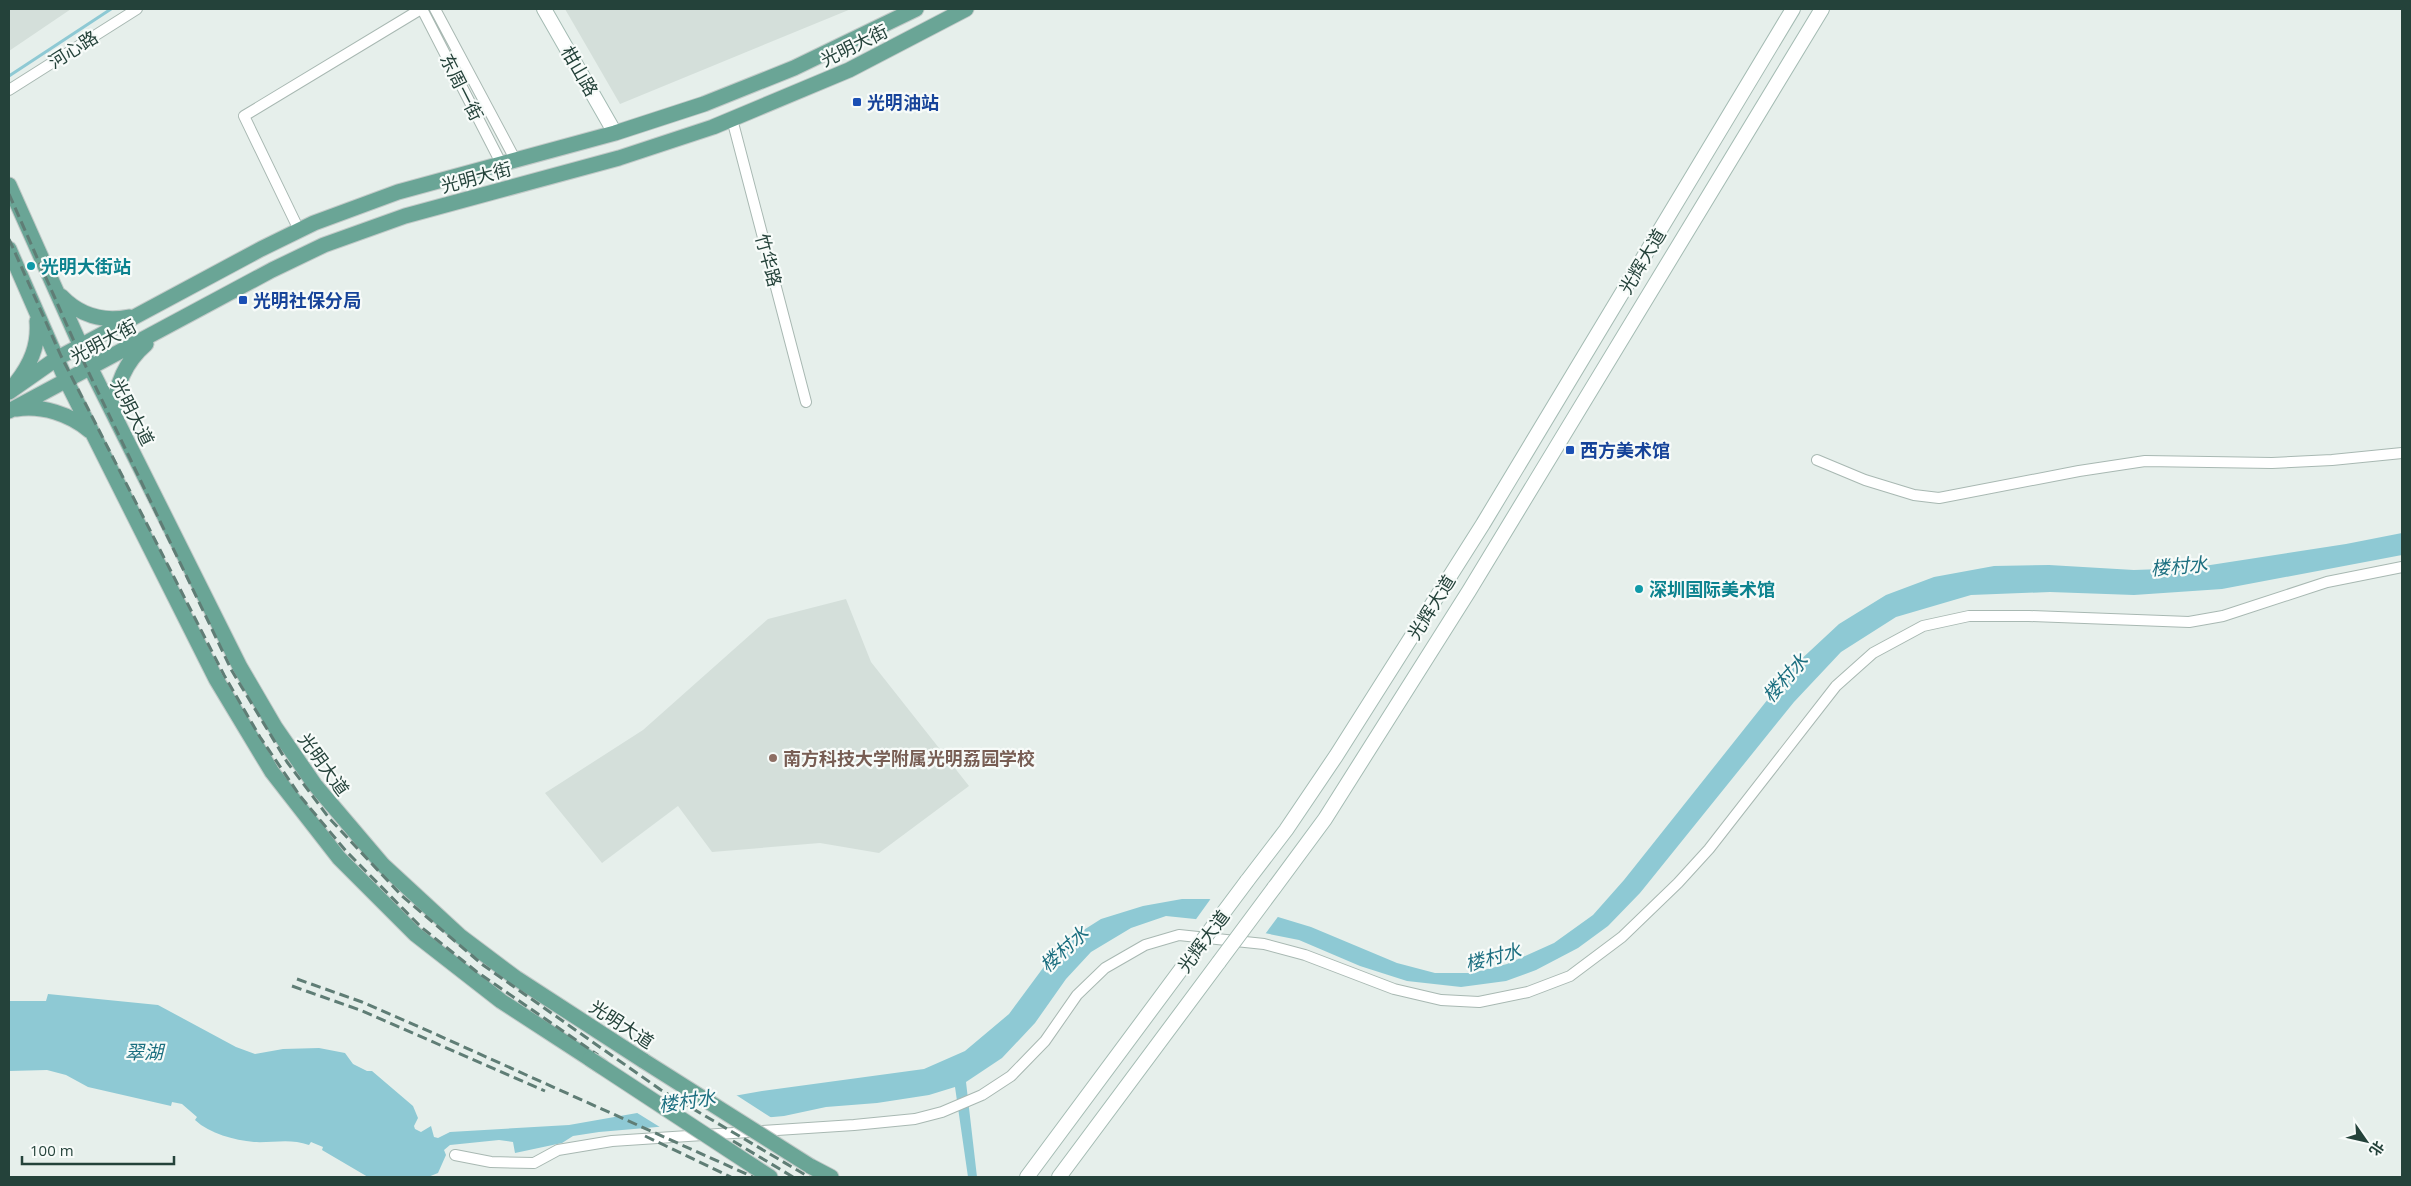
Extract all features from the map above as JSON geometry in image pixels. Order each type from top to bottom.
[{"type":"main road","name":"柑山路","points":[[544,9],[615,133]]},
{"type":"main road","name":"光明大街","points":[[9,392],[56,359],[299,230],[370,201],[615,133],[704,104],[838,48],[916,9]]},
{"type":"main road","name":"光明大街","points":[[9,411],[67,382],[289,262],[350,234],[405,216],[619,158],[732,119],[849,70],[966,9]]},
{"type":"main road","name":"光辉大道","points":[[1027,1177],[1286,830],[1336,756],[1483,524],[1794,9]]},
{"type":"main road","name":"光辉大道","points":[[1059,1177],[1325,819],[1469,591],[1822,9]]},
{"type":"main road","name":"光明大道","points":[[9,185],[91,368],[257,697],[294,756],[336,812],[402,884],[460,936],[516,978],[810,1166],[831,1177]]},
{"type":"main road","points":[[9,249],[67,382],[233,711],[272,772],[315,830],[376,897],[443,957],[501,1001],[654,1100]]},
{"type":"main road","points":[[56,291],[77,309],[94,316],[122,319],[140,314]]},
{"type":"main road","points":[[9,392],[28,367],[34,354],[38,329],[36,312]]},
{"type":"main road","points":[[114,415],[116,394],[122,374],[133,357],[157,332]]},
{"type":"main road","points":[[9,411],[32,408],[55,412],[76,421],[93,435]]},
{"type":"main road","points":[[590,1059],[770,1177]]},
{"type":"street","name":"河心路","points":[[9,90],[138,9]]},
{"type":"street","name":"东周一街","points":[[421,9],[509,163]]},
{"type":"street","points":[[299,230],[244,116],[421,9]]},
{"type":"street","name":"东周一街","points":[[435,9],[509,163]]},
{"type":"street","name":"竹华路","points":[[732,119],[806,402]]},
{"type":"street","points":[[1817,460],[1914,495],[1939,498],[2145,461],[2272,463],[2402,453]]},
{"type":"street","points":[[455,1155],[491,1162],[534,1163],[564,1148],[612,1141],[854,1125],[915,1119],[942,1112],[982,1095],[1011,1076],[1045,1041],[1077,995],[1105,968],[1145,945],[1179,935],[1264,944],[1306,955],[1394,989],[1441,1000],[1479,1002],[1528,992],[1570,976],[1622,937],[1678,883],[1709,849],[1836,686],[1872,653],[1923,626],[1969,616],[2029,616],[2189,622],[2223,616],[2327,582],[2402,567]]},
{"type":"shaded area","points":[[9,9],[71,9],[9,51]]},
{"type":"shaded area","points":[[565,9],[851,9],[620,104]]},
{"type":"shaded area","name":"南方科技大学附属光明荔园学校","points":[[846,599],[871,662],[969,786],[879,853],[820,843],[712,852],[678,806],[602,863],[545,793],[643,730],[768,619]]},
{"type":"water","points":[[2402,533],[2402,555],[2222,589],[2134,595],[2050,592],[1971,595],[1896,617],[1841,652],[1794,702],[1640,893],[1608,926],[1578,948],[1536,970],[1506,981],[1461,987],[1407,981],[1360,966],[1299,940],[1195,919],[1166,916],[1131,928],[1091,952],[1066,979],[1035,1023],[1002,1058],[966,1082],[977,1177],[968,1177],[955,1087],[929,1095],[877,1103],[826,1107],[784,1116],[599,1132],[573,1136],[562,1143],[515,1153],[513,1142],[499,1140],[450,1145],[444,1150],[446,1155],[438,1173],[428,1177],[368,1177],[322,1150],[323,1147],[311,1142],[309,1145],[282,1141],[254,1142],[238,1140],[215,1133],[201,1125],[195,1120],[197,1117],[182,1104],[172,1102],[171,1106],[88,1087],[66,1075],[47,1070],[9,1071],[9,995],[10,1001],[46,1001],[48,994],[158,1005],[236,1047],[255,1054],[283,1049],[319,1048],[345,1053],[353,1064],[367,1071],[372,1071],[413,1106],[418,1118],[414,1126],[415,1129],[421,1132],[431,1126],[434,1137],[438,1138],[450,1132],[569,1125],[762,1091],[924,1069],[965,1051],[1009,1014],[1060,945],[1101,919],[1143,906],[1182,899],[1209,899],[1278,917],[1311,927],[1397,963],[1435,973],[1472,973],[1507,964],[1554,943],[1593,915],[1624,880],[1796,664],[1839,624],[1886,595],[1934,577],[1994,566],[2049,565],[2134,570],[2191,568],[2346,544]]},
{"type":"pier","points":[[1212,897],[1280,914],[1263,937],[1194,922]]},
{"type":"pier","points":[[733,1093],[775,1120],[663,1129],[634,1111]]},
{"type":"waterway","points":[[9,76],[111,9]]},
{"type":"railway","points":[[9,194],[77,348],[232,671],[287,762],[329,818],[402,896],[483,965],[661,1090],[809,1177]]},
{"type":"railway","points":[[9,239],[61,356],[224,675],[260,737],[300,796],[346,851],[421,927],[477,972],[598,1055]]},
{"type":"railway","points":[[297,979],[362,1002],[753,1177]]},
{"type":"railway","points":[[292,986],[360,1010],[545,1091]]},
{"type":"railway","points":[[645,1136],[731,1177]]},
{"type":"railway","points":[[733,1141],[793,1177]]},
{"type":"place","name":"光明油站","points":[[857,102]]},
{"type":"place","name":"光明大街站","points":[[31,266]]},
{"type":"place","name":"光明社保分局","points":[[243,300]]},
{"type":"place","name":"西方美术馆","points":[[1570,450]]},
{"type":"place","name":"深圳国际美术馆","points":[[1639,589]]},
{"type":"place","name":"南方科技大学附属光明荔园学校","points":[[773,758]]},
{"type":"water label","name":"楼村水","points":[[2179,566]]},
{"type":"water label","name":"楼村水","points":[[1785,678]]},
{"type":"water label","name":"楼村水","points":[[1064,949]]},
{"type":"water label","name":"楼村水","points":[[1493,957]]},
{"type":"water label","name":"翠湖","points":[[144,1052]]},
{"type":"water label","name":"楼村水","points":[[687,1101]]}]
